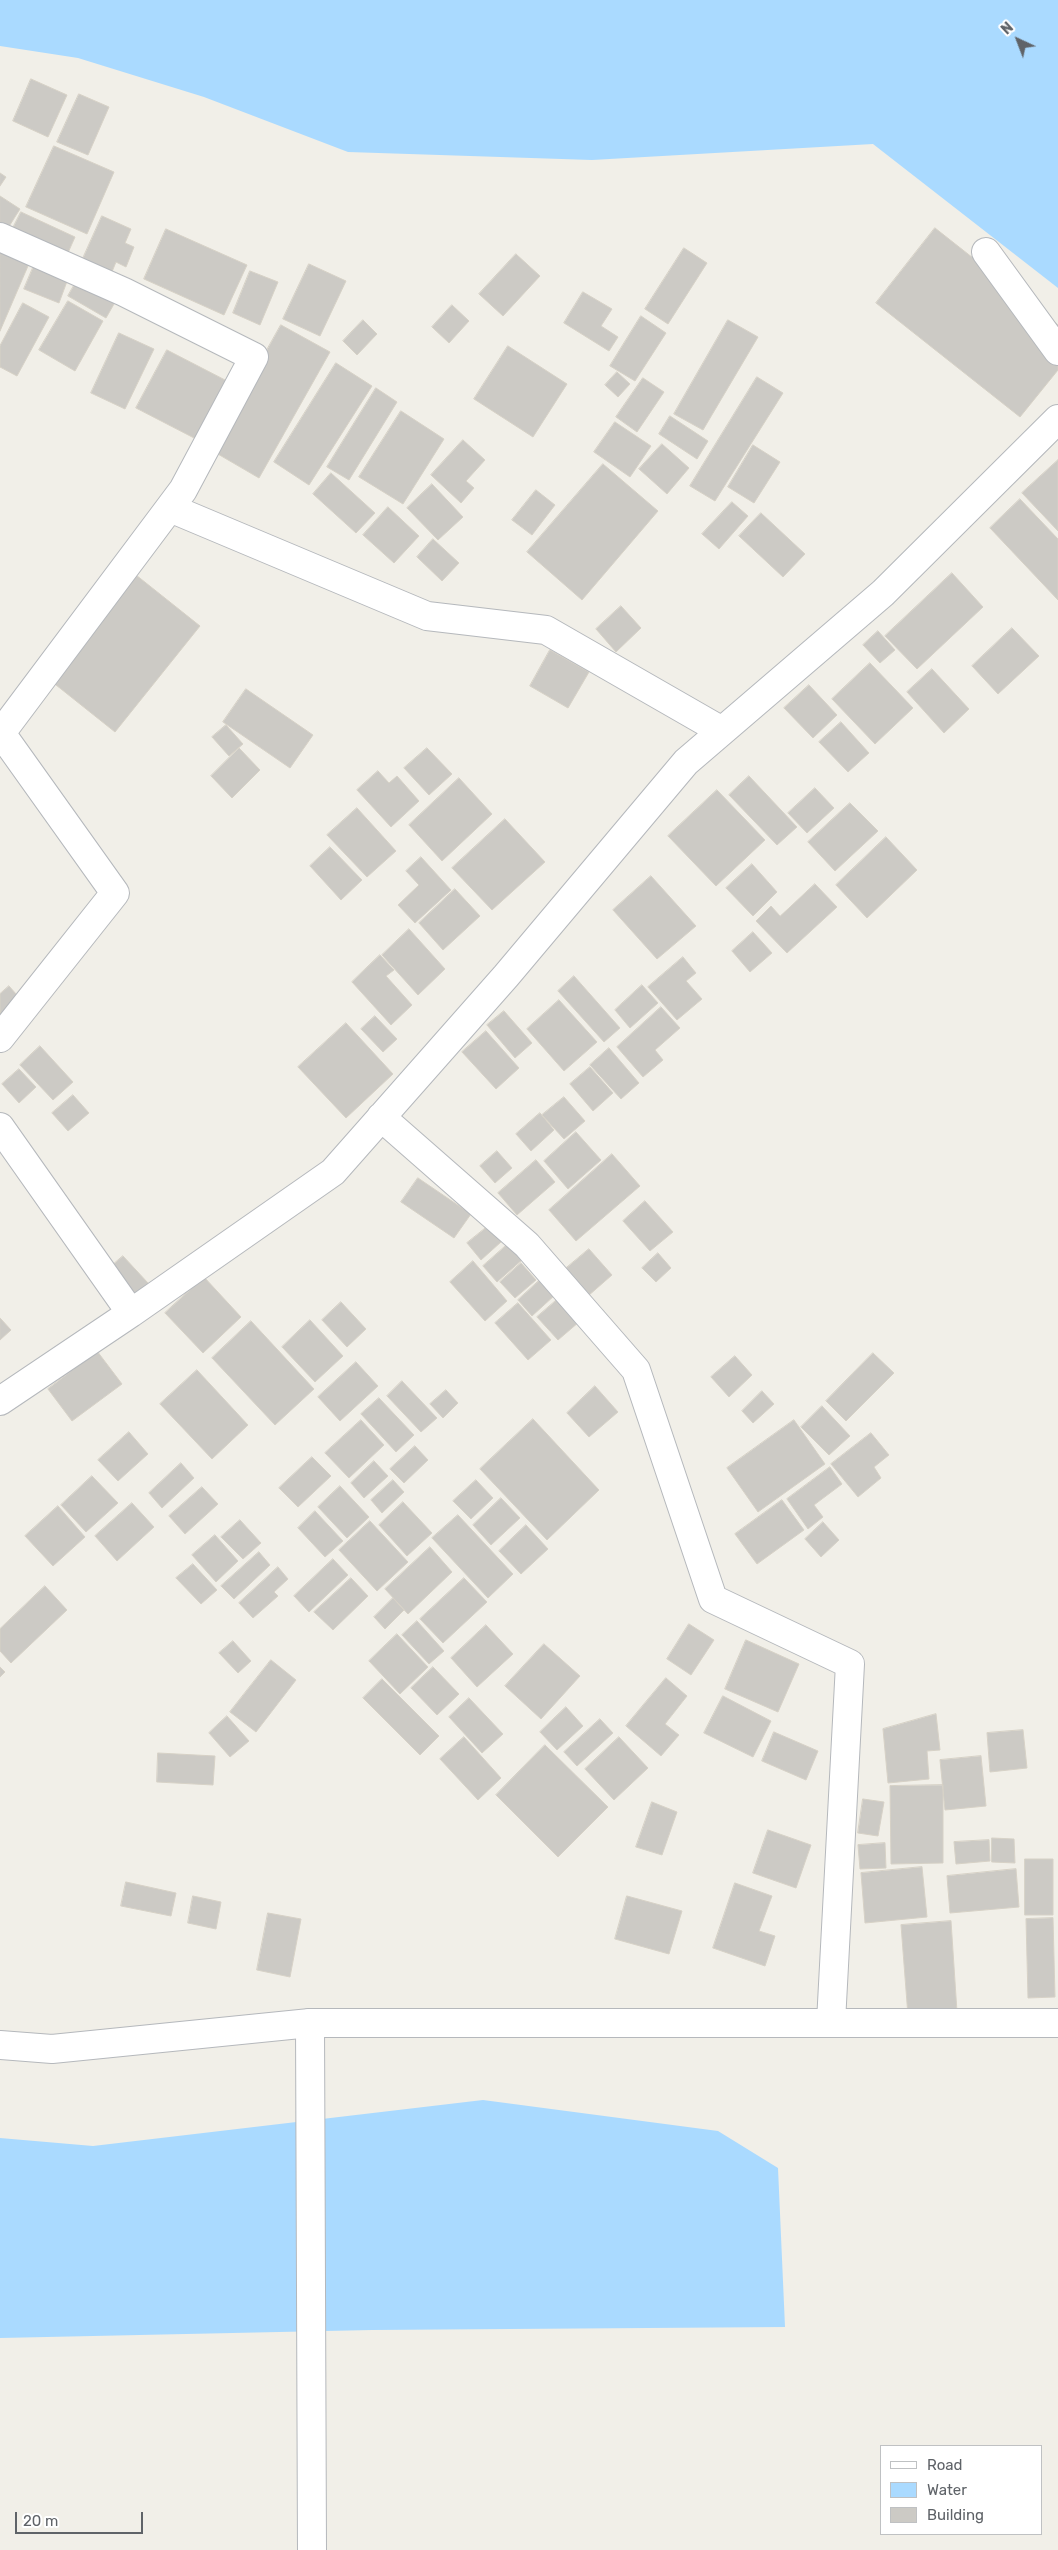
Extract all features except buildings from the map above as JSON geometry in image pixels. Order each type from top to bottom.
[{"type":"street","points":[[0,237],[124,292],[254,357],[183,490],[0,733],[115,893],[0,1038]]},
{"type":"street","points":[[986,252],[1058,351]]},
{"type":"street","points":[[0,1401],[131,1313],[332,1172],[506,976],[686,762],[883,593],[1058,419]]},
{"type":"street","points":[[170,508],[427,616],[546,630],[722,731]]},
{"type":"street","points":[[381,1117],[527,1245],[636,1370],[713,1599],[850,1664],[831,2022]]},
{"type":"street","points":[[0,1127],[131,1313]]},
{"type":"street","points":[[0,2045],[52,2049],[310,2023],[1058,2023]]},
{"type":"street","points":[[310,2023],[312,2550]]},
{"type":"water","points":[[0,0],[1058,0],[1058,288],[873,144],[592,160],[348,152],[204,97],[78,58],[0,46]]},
{"type":"water","points":[[483,2100],[718,2131],[778,2168],[785,2327],[372,2330],[0,2338],[0,2138],[93,2146]]}]
